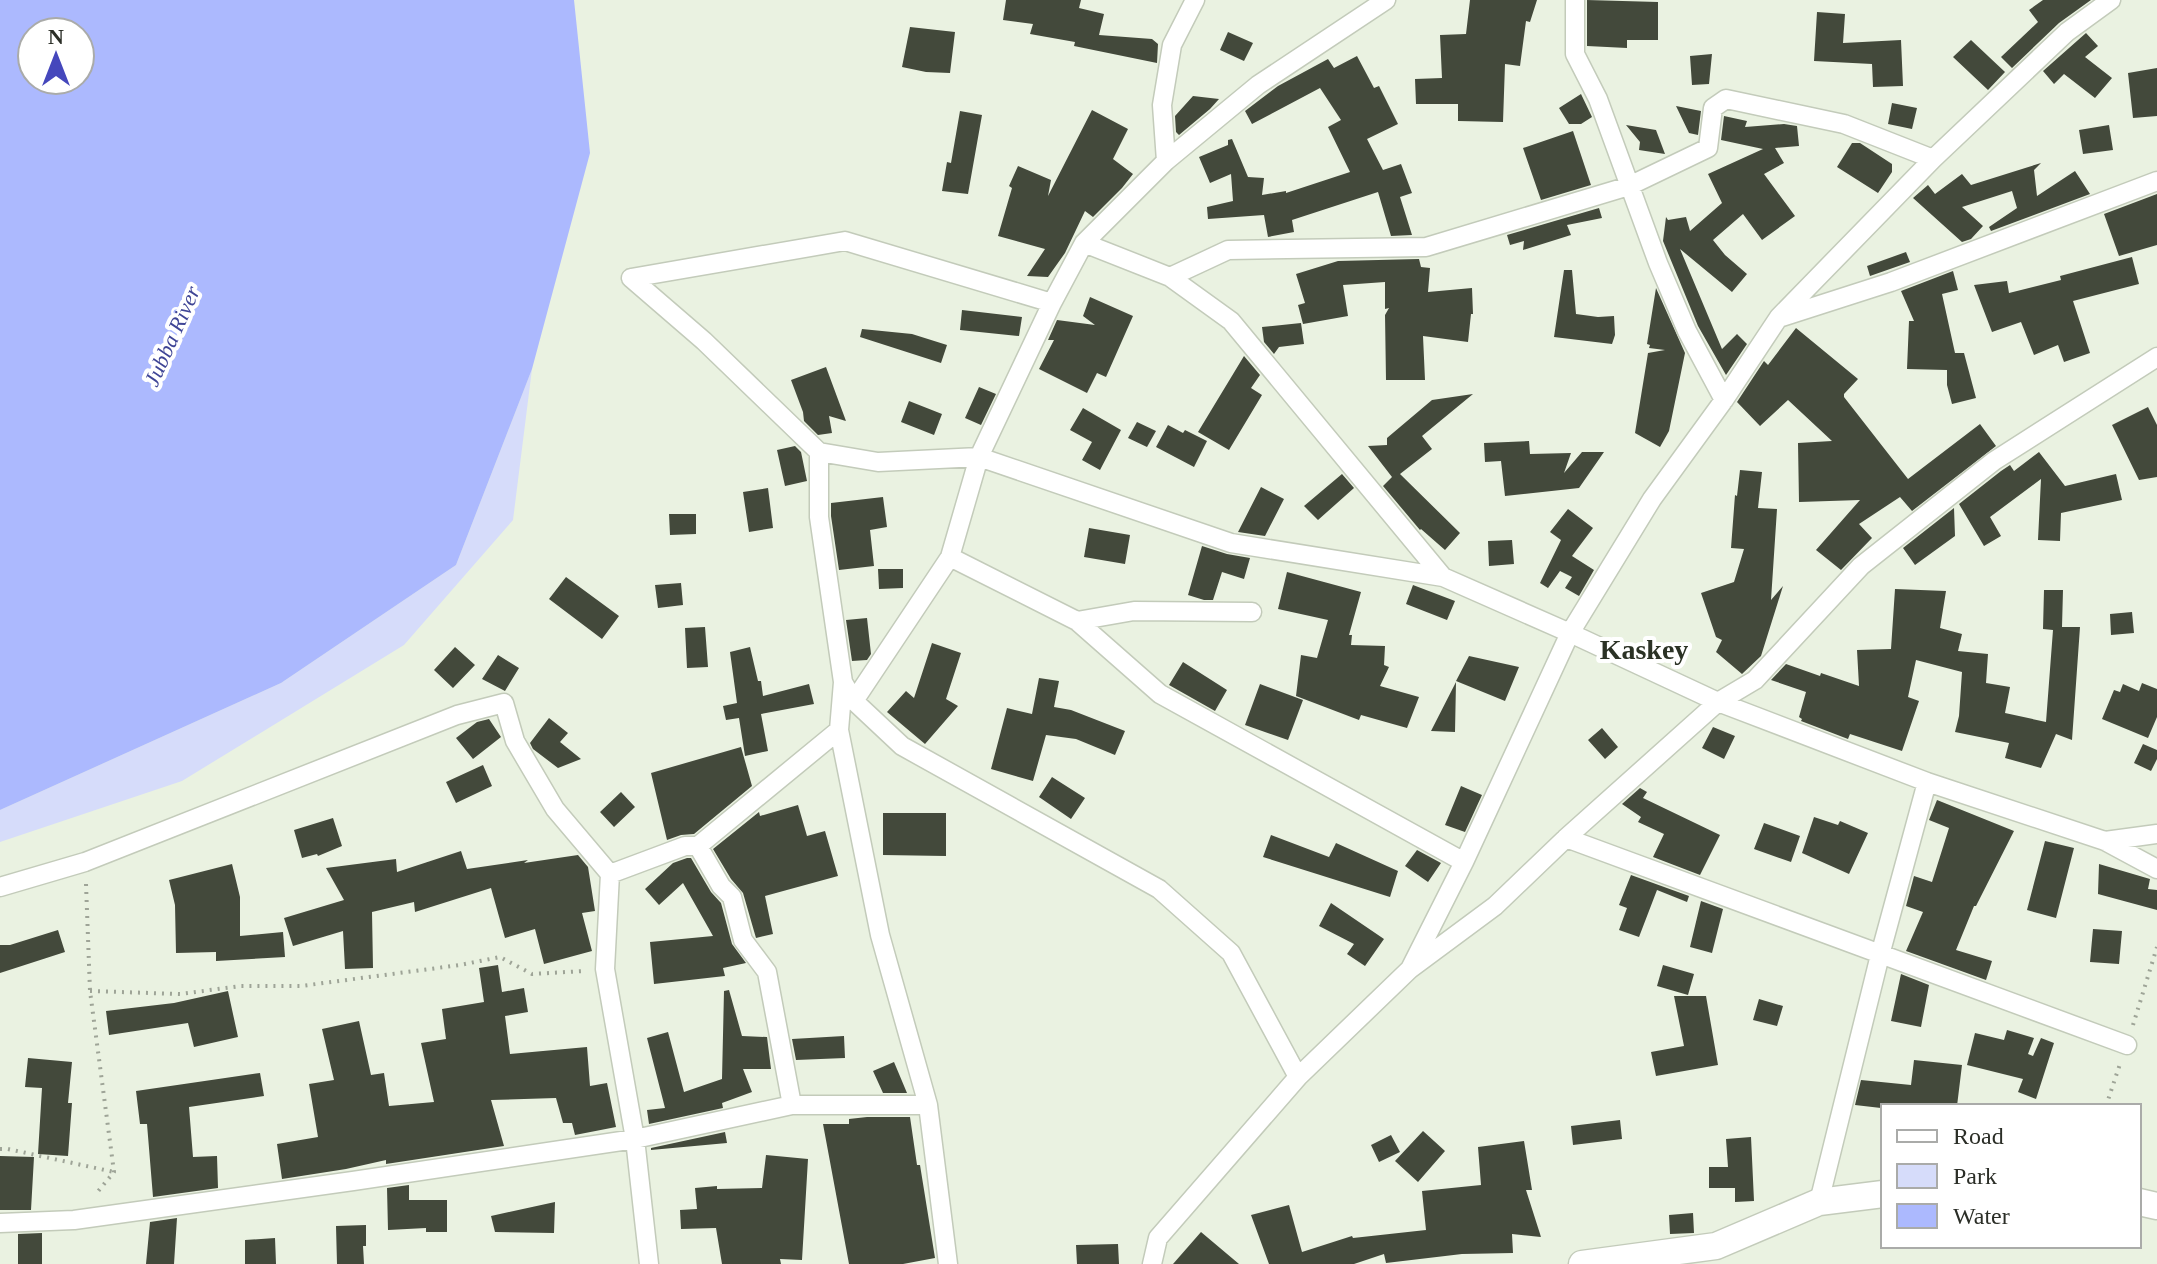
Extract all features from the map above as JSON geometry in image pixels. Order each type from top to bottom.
[{"type":"main road","points":[[1582,1264],[1716,1246],[1819,1202],[1881,1194]]},
{"type":"street","points":[[1166,161],[1162,105],[1172,45],[1195,0]]},
{"type":"street","points":[[854,701],[950,557],[979,457],[1084,243],[1166,161],[1258,85],[1386,0]]},
{"type":"street","points":[[1575,0],[1575,54],[1598,99],[1658,263],[1687,331],[1724,400]]},
{"type":"street","points":[[1410,969],[1464,862],[1570,633],[1652,499],[1779,317],[1933,159],[2067,32],[2111,0]]},
{"type":"street","points":[[1170,277],[1228,250],[1426,247],[1629,186],[1708,148],[1713,108],[1726,99],[1844,124],[1933,159]]},
{"type":"street","points":[[1779,317],[1891,282],[2157,181]]},
{"type":"street","points":[[1052,303],[845,241],[631,278],[704,341],[819,452],[878,462],[979,457],[1231,543],[1443,577],[1718,702],[1927,782],[2105,841],[2157,869]]},
{"type":"street","points":[[1084,243],[1170,277],[1231,321],[1443,577]]},
{"type":"street","points":[[1152,1264],[1158,1238],[1298,1077],[1410,969],[1495,906],[1718,702],[1755,680],[1861,566],[1982,471],[2157,357]]},
{"type":"street","points":[[819,452],[819,517],[843,682],[839,730],[880,935],[928,1105],[948,1264]]},
{"type":"street","points":[[950,557],[1077,621],[1160,694],[1464,862]]},
{"type":"street","points":[[1077,621],[1134,611],[1252,612]]},
{"type":"street","points":[[843,682],[854,701],[902,746],[1159,889],[1231,953],[1298,1077]]},
{"type":"street","points":[[0,887],[85,862],[457,715],[504,703],[515,741],[555,809],[610,874],[605,969],[635,1139],[649,1264]]},
{"type":"street","points":[[610,874],[685,846],[698,846],[839,730]]},
{"type":"street","points":[[1819,1202],[1880,955],[1927,782]]},
{"type":"street","points":[[2105,841],[2157,834]]},
{"type":"street","points":[[1566,838],[2127,1045]]},
{"type":"street","points":[[698,846],[721,886],[732,897],[743,940],[767,972],[792,1105]]},
{"type":"street","points":[[0,1223],[74,1220],[635,1139],[792,1105],[928,1105]]},
{"type":"path","points":[[74,1220],[114,1172],[90,991],[85,862]]},
{"type":"path","points":[[90,991],[180,994],[241,986],[301,986],[500,957],[532,974],[605,969]]},
{"type":"path","points":[[0,1149],[114,1172]]},
{"type":"green space","points":[[532,369],[513,520],[404,645],[182,781],[0,842],[0,810],[281,683],[456,565]]},
{"type":"water","name":"Jubba River","points":[[0,0],[574,0],[590,153],[532,369],[456,565],[281,683],[0,810]]},
{"type":"building","points":[[1006,0],[1081,0],[1079,8],[1104,14],[1099,35],[1152,39],[1158,44],[1157,63],[1030,34],[1033,24],[1003,20]]},
{"type":"building","points":[[1470,0],[1537,0],[1530,22],[1526,21],[1520,66],[1505,64],[1503,122],[1458,121],[1458,104],[1416,104],[1415,79],[1442,78],[1440,35],[1466,34]]},
{"type":"building","points":[[1587,0],[1658,2],[1658,40],[1627,40],[1627,48],[1587,46]]},
{"type":"building","points":[[2043,0],[2091,0],[2059,23],[2012,68],[2001,57],[2038,22],[2029,10]]},
{"type":"building","points":[[1817,12],[1845,14],[1843,43],[1901,40],[1903,86],[1873,87],[1872,64],[1814,61]]},
{"type":"building","points":[[910,27],[955,32],[950,73],[902,67]]},
{"type":"building","points":[[1228,32],[1253,43],[1244,61],[1220,50]]},
{"type":"building","points":[[2086,33],[2098,46],[2085,57],[2112,78],[2095,98],[2064,74],[2054,84],[2043,71]]},
{"type":"building","points":[[1971,40],[2005,72],[1988,90],[1953,57]]},
{"type":"building","points":[[1712,54],[1709,84],[1692,85],[1690,56]]},
{"type":"building","points":[[1357,56],[1374,88],[1379,86],[1398,124],[1367,139],[1383,170],[1401,164],[1412,193],[1400,197],[1412,235],[1391,236],[1378,192],[1292,220],[1294,232],[1268,237],[1264,215],[1208,219],[1207,207],[1233,201],[1231,174],[1210,183],[1199,157],[1228,145],[1228,140],[1232,139],[1248,177],[1264,178],[1262,195],[1286,193],[1350,172],[1328,127],[1341,120],[1320,88],[1252,124],[1245,111],[1278,86],[1328,59],[1334,68]]},
{"type":"building","points":[[2157,68],[2157,116],[2133,118],[2128,73]]},
{"type":"building","points":[[1581,94],[1592,117],[1581,124],[1569,124],[1559,108]]},
{"type":"building","points":[[1193,96],[1219,99],[1179,135],[1175,116]]},
{"type":"building","points":[[1892,103],[1917,108],[1912,129],[1888,124]]},
{"type":"building","points":[[1676,106],[1701,111],[1698,135],[1689,133]]},
{"type":"building","points":[[1092,110],[1128,129],[1113,159],[1133,174],[1093,217],[1085,211],[1065,253],[1048,277],[1027,276],[1045,249],[998,236],[1012,188],[1009,186],[1018,166],[1051,180],[1048,196]]},
{"type":"building","points":[[960,111],[982,115],[968,194],[942,191],[947,162],[951,163]]},
{"type":"building","points":[[1724,116],[1747,121],[1745,127],[1797,126],[1799,146],[1775,148],[1784,163],[1764,174],[1795,216],[1762,240],[1743,214],[1713,240],[1747,274],[1732,292],[1680,249],[1722,349],[1737,334],[1747,344],[1726,375],[1698,326],[1663,241],[1666,217],[1668,220],[1686,217],[1690,231],[1722,203],[1708,174],[1763,149],[1721,140]]},
{"type":"building","points":[[1626,125],[1656,130],[1665,154],[1639,150],[1640,142]]},
{"type":"building","points":[[2109,125],[2113,150],[2083,154],[2079,130]]},
{"type":"building","points":[[1573,131],[1591,185],[1541,200],[1523,148]]},
{"type":"building","points":[[1852,143],[1860,143],[1892,164],[1892,172],[1878,193],[1837,167]]},
{"type":"building","points":[[2041,163],[2034,170],[2037,196],[2075,171],[2090,194],[1991,231],[1989,227],[2017,208],[2012,191],[1962,207],[1983,226],[1971,239],[1962,242],[1913,198],[1928,185],[1935,194],[1962,174],[1971,185]]},
{"type":"building","points":[[2157,194],[2157,245],[2119,256],[2104,214]]},
{"type":"building","points":[[1599,208],[1602,218],[1567,225],[1571,235],[1523,250],[1524,241],[1510,245],[1507,235]]},
{"type":"building","points":[[1906,252],[1910,262],[1870,276],[1867,266]]},
{"type":"building","points":[[2132,257],[2139,284],[2073,301],[2090,353],[2064,362],[2058,345],[2034,355],[2021,322],[1992,332],[1974,285],[2007,281],[2009,293]]},
{"type":"building","points":[[1419,259],[1421,267],[1430,268],[1428,292],[1472,288],[1473,314],[1468,342],[1423,336],[1425,380],[1386,380],[1385,315],[1389,308],[1385,309],[1385,282],[1343,285],[1348,316],[1303,324],[1298,305],[1305,303],[1296,274],[1338,261]]},
{"type":"building","points":[[1564,270],[1572,270],[1576,314],[1614,316],[1612,344],[1554,337]]},
{"type":"building","points":[[1953,271],[1958,290],[1942,294],[1955,353],[1964,353],[1976,398],[1952,404],[1947,370],[1907,369],[1909,321],[1914,321],[1901,291]]},
{"type":"building","points":[[1656,288],[1685,353],[1669,431],[1660,447],[1635,433],[1648,353],[1665,350],[1649,348],[1647,344]]},
{"type":"building","points":[[1090,297],[1133,316],[1106,377],[1097,373],[1087,393],[1039,369],[1054,340],[1048,340],[1057,320],[1095,325],[1083,316]]},
{"type":"building","points":[[962,310],[1022,317],[1019,336],[960,330]]},
{"type":"building","points":[[1301,323],[1304,344],[1279,347],[1274,354],[1264,342],[1262,327]]},
{"type":"building","points":[[1796,328],[1858,379],[1844,397],[1908,479],[1980,424],[1996,446],[1912,511],[1900,497],[1859,524],[1872,538],[1841,570],[1816,550],[1860,500],[1799,502],[1798,443],[1832,441],[1788,400],[1760,426],[1737,402],[1764,361],[1768,365]]},
{"type":"building","points":[[862,329],[912,334],[947,345],[941,363],[860,337]]},
{"type":"building","points":[[1244,356],[1260,375],[1251,388],[1262,395],[1229,450],[1198,432]]},
{"type":"building","points":[[826,367],[846,421],[829,416],[832,433],[818,435],[804,421],[791,380]]},
{"type":"building","points":[[979,387],[996,394],[981,425],[965,418]]},
{"type":"building","points":[[1473,394],[1422,436],[1432,449],[1400,474],[1460,533],[1445,550],[1420,530],[1383,486],[1392,477],[1368,446],[1387,445],[1387,438],[1432,400]]},
{"type":"building","points":[[909,401],[942,414],[934,435],[901,422]]},
{"type":"building","points":[[2148,407],[2157,425],[2157,477],[2139,480],[2112,425]]},
{"type":"building","points":[[1083,408],[1121,430],[1100,470],[1082,460],[1092,442],[1070,430]]},
{"type":"building","points":[[1137,422],[1156,431],[1147,447],[1128,438]]},
{"type":"building","points":[[1168,425],[1207,441],[1194,467],[1156,447]]},
{"type":"building","points":[[1529,441],[1530,454],[1571,453],[1564,473],[1582,452],[1604,452],[1579,488],[1505,496],[1501,461],[1485,462],[1484,443]]},
{"type":"building","points":[[795,446],[801,452],[807,481],[785,486],[777,450]]},
{"type":"building","points":[[2039,452],[2065,486],[2116,474],[2122,500],[2061,513],[2060,541],[2038,540],[2041,479],[1990,517],[2001,536],[1984,546],[1959,504],[2010,465],[2014,471]]},
{"type":"building","points":[[1740,470],[1762,472],[1758,508],[1777,509],[1771,600],[1783,586],[1761,656],[1742,674],[1716,652],[1722,640],[1716,637],[1701,593],[1734,582],[1744,549],[1731,548]]},
{"type":"building","points":[[1342,474],[1354,488],[1318,520],[1304,506]]},
{"type":"building","points":[[1261,487],[1284,499],[1265,536],[1238,532]]},
{"type":"building","points":[[768,488],[773,528],[749,532],[743,492]]},
{"type":"building","points":[[883,497],[887,527],[870,530],[874,566],[839,570],[831,503]]},
{"type":"building","points":[[1954,508],[1955,536],[1915,565],[1903,548]]},
{"type":"building","points":[[1568,509],[1593,528],[1572,556],[1594,570],[1579,596],[1565,588],[1572,577],[1560,571],[1548,588],[1540,583],[1561,540],[1550,532]]},
{"type":"building","points":[[669,514],[696,514],[696,534],[670,535]]},
{"type":"building","points":[[1089,528],[1130,535],[1125,564],[1084,557]]},
{"type":"building","points":[[1512,540],[1514,564],[1489,566],[1488,541]]},
{"type":"building","points":[[1202,546],[1250,558],[1244,579],[1222,572],[1213,600],[1188,595]]},
{"type":"building","points":[[878,569],[903,569],[903,588],[879,589]]},
{"type":"building","points":[[1287,572],[1361,592],[1349,635],[1352,635],[1351,645],[1385,646],[1384,665],[1389,667],[1380,686],[1419,697],[1407,728],[1361,715],[1359,720],[1296,696],[1301,655],[1317,658],[1328,620],[1278,609]]},
{"type":"building","points":[[566,577],[619,616],[602,639],[549,599]]},
{"type":"building","points":[[681,583],[683,605],[658,608],[655,585]]},
{"type":"building","points":[[1413,585],[1455,601],[1447,620],[1406,604]]},
{"type":"building","points":[[1895,589],[1946,591],[1940,628],[1962,634],[1958,651],[1988,654],[1986,683],[2010,687],[2005,713],[2046,722],[2053,630],[2043,629],[2044,590],[2063,590],[2062,627],[2080,627],[2072,740],[2056,734],[2041,768],[2005,758],[2009,743],[1955,732],[1962,672],[1916,660],[1908,697],[1919,701],[1902,751],[1850,734],[1848,739],[1801,721],[1799,717],[1806,692],[1771,680],[1786,664],[1859,686],[1857,650],[1891,649]]},
{"type":"building","points":[[2132,612],[2134,633],[2111,635],[2110,614]]},
{"type":"building","points":[[867,618],[871,654],[867,660],[852,661],[846,620]]},
{"type":"building","points":[[705,627],[708,667],[687,668],[685,628]]},
{"type":"building","points":[[932,643],[961,653],[946,699],[958,706],[925,744],[887,712],[906,691],[914,698]]},
{"type":"building","points":[[455,647],[475,665],[453,688],[434,670]]},
{"type":"building","points":[[750,647],[763,696],[809,684],[814,704],[761,714],[768,751],[745,756],[739,718],[726,720],[723,706],[737,703],[730,652]]},
{"type":"building","points":[[498,655],[519,668],[505,691],[482,679]]},
{"type":"building","points":[[1469,656],[1519,667],[1505,701],[1456,681]]},
{"type":"building","points":[[1183,662],[1227,690],[1215,711],[1169,685]]},
{"type":"building","points":[[1039,678],[1059,681],[1054,707],[1071,710],[1125,731],[1115,755],[1076,739],[1046,735],[1033,781],[991,769],[1007,708],[1032,714]]},
{"type":"building","points":[[1456,682],[1455,732],[1431,731]]},
{"type":"building","points":[[2142,683],[2157,689],[2157,717],[2148,738],[2102,719],[2114,690],[2120,692],[2123,684],[2139,691]]},
{"type":"building","points":[[1260,684],[1303,700],[1288,740],[1245,725]]},
{"type":"building","points":[[549,718],[568,733],[560,742],[581,759],[558,768],[533,749],[530,743]]},
{"type":"building","points":[[489,719],[501,737],[473,759],[456,738],[477,722]]},
{"type":"building","points":[[1713,727],[1735,736],[1724,759],[1702,748]]},
{"type":"building","points":[[1602,728],[1618,747],[1605,759],[1588,740]]},
{"type":"building","points":[[2143,744],[2157,750],[2157,759],[2151,771],[2134,763]]},
{"type":"building","points":[[741,747],[752,786],[694,834],[667,840],[651,773]]},
{"type":"building","points":[[483,765],[492,786],[456,803],[446,782]]},
{"type":"building","points":[[1052,777],[1085,798],[1071,819],[1039,797]]},
{"type":"building","points":[[1461,786],[1482,795],[1465,832],[1445,825]]},
{"type":"building","points":[[1640,788],[1647,792],[1643,798],[1720,835],[1700,875],[1653,857],[1664,834],[1638,822],[1641,817],[1622,804]]},
{"type":"building","points":[[621,792],[635,807],[614,827],[600,812]]},
{"type":"building","points":[[1937,800],[2014,831],[1974,906],[1956,950],[1992,961],[1986,980],[1906,951],[1923,912],[1906,906],[1914,876],[1932,882],[1949,828],[1929,820]]},
{"type":"building","points":[[798,805],[807,836],[825,831],[838,876],[765,896],[773,934],[756,938],[743,893],[713,849],[759,812],[760,816]]},
{"type":"building","points":[[883,813],[946,813],[946,856],[883,855]]},
{"type":"building","points":[[1814,817],[1838,825],[1840,821],[1868,833],[1849,874],[1802,853]]},
{"type":"building","points":[[333,818],[342,846],[318,856],[302,858],[294,830]]},
{"type":"building","points":[[1764,823],[1800,836],[1791,862],[1754,849]]},
{"type":"building","points":[[1271,835],[1329,857],[1336,843],[1398,871],[1390,897],[1263,857]]},
{"type":"building","points":[[2045,841],[2074,848],[2056,918],[2027,910]]},
{"type":"building","points":[[1417,850],[1441,863],[1428,882],[1405,866]]},
{"type":"building","points":[[461,851],[467,869],[578,855],[588,867],[595,911],[582,913],[592,951],[544,964],[535,929],[505,938],[491,888],[415,912],[414,902],[372,912],[373,968],[345,969],[343,931],[293,946],[284,918],[344,900],[326,868],[396,859],[397,872]]},
{"type":"building","points":[[691,858],[721,903],[732,944],[746,963],[723,968],[725,976],[654,984],[650,942],[713,936],[683,883],[659,905],[645,889],[673,863]]},
{"type":"building","points":[[232,864],[240,897],[240,936],[283,932],[285,957],[216,961],[216,952],[176,953],[175,905],[169,880]]},
{"type":"building","points":[[2099,864],[2150,879],[2148,889],[2157,890],[2157,910],[2098,894]]},
{"type":"building","points":[[1631,875],[1689,896],[1687,902],[1657,890],[1639,937],[1619,930],[1627,908],[1619,905]]},
{"type":"building","points":[[1701,901],[1723,909],[1712,953],[1690,947]]},
{"type":"building","points":[[1331,903],[1384,939],[1365,966],[1347,954],[1354,944],[1319,926]]},
{"type":"building","points":[[2093,929],[2122,931],[2119,964],[2090,962]]},
{"type":"building","points":[[58,930],[65,952],[0,973],[0,945],[10,945]]},
{"type":"building","points":[[498,965],[502,992],[524,988],[528,1012],[505,1016],[510,1054],[587,1047],[590,1086],[607,1083],[616,1127],[575,1135],[572,1123],[563,1123],[556,1098],[491,1100],[504,1146],[386,1164],[386,1160],[282,1179],[277,1144],[318,1137],[309,1084],[334,1080],[322,1029],[359,1021],[371,1075],[384,1073],[389,1106],[434,1102],[421,1043],[446,1039],[442,1009],[484,1002],[479,968]]},
{"type":"building","points":[[1663,965],[1694,974],[1688,995],[1657,986]]},
{"type":"building","points":[[1901,974],[1929,985],[1921,1027],[1891,1021]]},
{"type":"building","points":[[729,990],[742,1036],[767,1037],[771,1069],[743,1069],[752,1092],[722,1103],[723,1108],[649,1124],[647,1110],[665,1108],[647,1038],[668,1032],[684,1092],[722,1079],[724,991]]},
{"type":"building","points":[[228,991],[238,1037],[194,1047],[188,1023],[109,1035],[106,1011],[174,1003]]},
{"type":"building","points":[[1674,996],[1706,996],[1718,1065],[1656,1076],[1651,1052],[1684,1046]]},
{"type":"building","points":[[1759,999],[1783,1006],[1777,1026],[1753,1020]]},
{"type":"building","points":[[2007,1030],[2034,1038],[2028,1054],[2033,1056],[2041,1038],[2054,1043],[2036,1099],[2018,1092],[2023,1079],[1967,1065],[1975,1033],[2004,1040]]},
{"type":"building","points":[[844,1036],[845,1058],[796,1060],[792,1039]]},
{"type":"building","points":[[28,1058],[72,1062],[68,1156],[38,1154],[42,1088],[25,1087]]},
{"type":"building","points":[[1914,1060],[1962,1065],[1957,1104],[1881,1104],[1881,1108],[1855,1105],[1861,1080],[1911,1085]]},
{"type":"building","points":[[894,1062],[907,1093],[883,1093],[873,1071]]},
{"type":"building","points":[[260,1073],[264,1096],[189,1107],[193,1157],[217,1156],[218,1188],[153,1197],[147,1124],[140,1124],[136,1091]]},
{"type":"building","points":[[910,1117],[935,1258],[903,1264],[849,1264],[823,1124],[849,1124],[849,1119]]},
{"type":"building","points":[[1620,1120],[1622,1139],[1573,1145],[1571,1126]]},
{"type":"building","points":[[1423,1131],[1445,1151],[1418,1182],[1395,1161]]},
{"type":"building","points":[[725,1132],[727,1143],[651,1150],[651,1148]]},
{"type":"building","points":[[1391,1135],[1400,1152],[1379,1162],[1371,1145]]},
{"type":"building","points":[[1751,1137],[1754,1201],[1735,1202],[1735,1188],[1709,1188],[1709,1167],[1728,1167],[1726,1139]]},
{"type":"building","points":[[1524,1141],[1532,1190],[1526,1190],[1541,1237],[1512,1234],[1513,1253],[1462,1254],[1386,1263],[1384,1254],[1354,1264],[1269,1264],[1251,1215],[1289,1205],[1302,1252],[1352,1236],[1426,1230],[1422,1191],[1481,1185],[1478,1147]]},
{"type":"building","points":[[766,1155],[808,1159],[802,1260],[780,1259],[781,1264],[722,1264],[716,1228],[681,1229],[680,1210],[697,1209],[695,1188],[762,1188]]},
{"type":"building","points":[[0,1156],[34,1157],[31,1210],[0,1210]]},
{"type":"building","points":[[409,1185],[409,1200],[447,1200],[447,1232],[426,1232],[426,1228],[388,1230],[387,1188]]},
{"type":"building","points":[[555,1202],[554,1233],[495,1232],[491,1216]]},
{"type":"building","points":[[1693,1213],[1694,1233],[1670,1234],[1669,1215]]},
{"type":"building","points":[[177,1218],[174,1264],[146,1264],[150,1222]]},
{"type":"building","points":[[366,1225],[364,1264],[337,1264],[336,1226]]},
{"type":"building","points":[[1201,1232],[1239,1264],[1173,1264]]},
{"type":"building","points":[[42,1233],[42,1264],[18,1264],[18,1234]]},
{"type":"building","points":[[275,1238],[276,1264],[245,1264],[245,1240]]},
{"type":"building","points":[[1118,1244],[1119,1264],[1077,1264],[1076,1245]]},
{"type":"district","name":"Kaskey","points":[[1644,649]]}]
